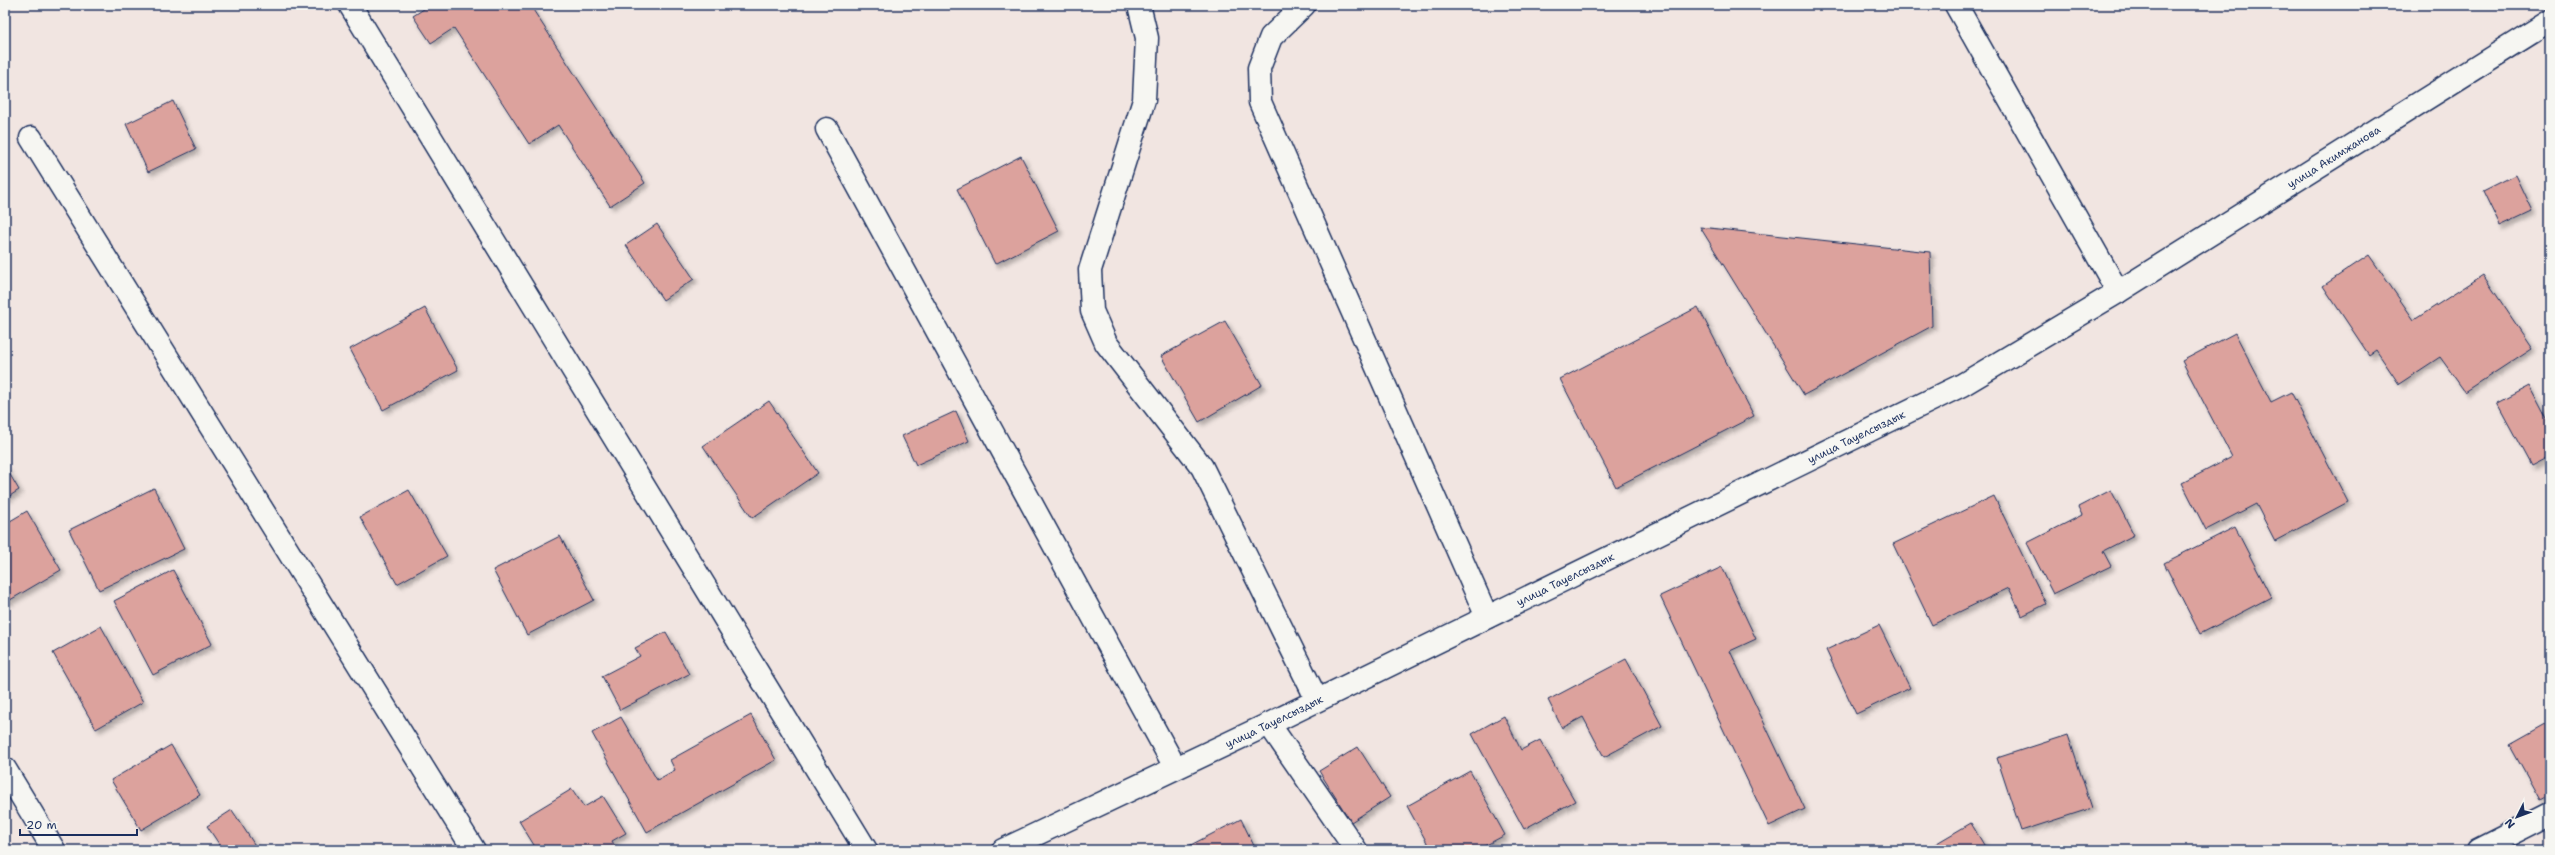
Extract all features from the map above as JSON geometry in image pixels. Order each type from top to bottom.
[{"type":"street","points":[[350,5],[866,850]]},
{"type":"street","points":[[1139,5],[1147,38],[1144,100],[1090,270],[1092,311],[1106,343],[1202,467],[1317,700]]},
{"type":"street","points":[[1304,5],[1271,37],[1259,68],[1260,102],[1487,617]]},
{"type":"street","points":[[1956,5],[2118,292]]},
{"type":"street","name":"улица Акимжанова","points":[[2118,292],[2550,21]]},
{"type":"street","points":[[827,129],[1175,767]]},
{"type":"street","points":[[31,138],[474,850]]},
{"type":"street","name":"улица Тауелсыздык","points":[[1003,850],[1175,767],[1269,724],[1962,385],[2118,292]]},
{"type":"street","points":[[1269,724],[1356,850]]},
{"type":"street","points":[[5,769],[54,850]]},
{"type":"street","points":[[2479,850],[2550,814]]},
{"type":"building","points":[[430,5],[530,5],[645,183],[610,206],[558,125],[529,144],[454,28],[431,43],[413,16]]},
{"type":"building","points":[[173,101],[196,149],[148,172],[126,124]]},
{"type":"building","points":[[1021,156],[1059,231],[995,264],[957,189]]},
{"type":"building","points":[[2515,175],[2532,211],[2500,226],[2483,191]]},
{"type":"building","points":[[657,224],[694,279],[663,300],[626,245]]},
{"type":"building","points":[[1700,227],[1930,252],[1932,326],[1804,395]]},
{"type":"building","points":[[2369,255],[2414,320],[2483,275],[2532,348],[2465,392],[2440,357],[2399,384],[2376,350],[2369,355],[2323,286]]},
{"type":"building","points":[[1698,307],[1754,416],[1616,487],[1560,379]]},
{"type":"building","points":[[425,308],[458,370],[383,410],[350,349]]},
{"type":"building","points":[[1225,321],[1262,385],[1199,422],[1161,356]]},
{"type":"building","points":[[2235,333],[2271,402],[2291,392],[2348,502],[2275,541],[2256,504],[2206,530],[2182,483],[2232,457],[2182,361]]},
{"type":"building","points":[[2529,386],[2550,426],[2550,456],[2531,466],[2497,403]]},
{"type":"building","points":[[769,401],[818,473],[752,518],[703,446]]},
{"type":"building","points":[[956,411],[969,441],[916,465],[902,436]]},
{"type":"building","points":[[5,466],[19,490],[5,499]]},
{"type":"building","points":[[154,488],[184,549],[99,590],[69,530]]},
{"type":"building","points":[[409,490],[447,556],[397,584],[360,517]]},
{"type":"building","points":[[2111,490],[2134,535],[2103,551],[2111,566],[2053,594],[2027,543],[2082,515],[2078,507]]},
{"type":"building","points":[[1994,496],[2046,604],[2022,616],[2009,588],[1932,625],[1893,544]]},
{"type":"building","points":[[27,511],[61,570],[5,603],[5,524]]},
{"type":"building","points":[[2235,527],[2271,597],[2200,634],[2164,563]]},
{"type":"building","points":[[560,536],[594,600],[527,635],[493,570]]},
{"type":"building","points":[[1722,567],[1756,639],[1730,651],[1805,809],[1769,826],[1660,596]]},
{"type":"building","points":[[173,570],[212,644],[153,675],[114,601]]},
{"type":"building","points":[[1879,625],[1910,688],[1856,714],[1826,650]]},
{"type":"building","points":[[101,626],[143,702],[96,729],[53,653]]},
{"type":"building","points":[[666,632],[689,674],[620,710],[602,676],[640,656],[635,648]]},
{"type":"building","points":[[1626,659],[1662,726],[1604,757],[1583,717],[1562,728],[1548,700]]},
{"type":"building","points":[[751,715],[776,760],[647,832],[592,733],[621,717],[657,780],[675,770],[670,760]]},
{"type":"building","points":[[1504,716],[1521,750],[1540,740],[1575,801],[1524,829],[1472,734]]},
{"type":"building","points":[[2550,721],[2550,794],[2540,800],[2509,744]]},
{"type":"building","points":[[2068,735],[2092,808],[2021,831],[1997,758]]},
{"type":"building","points":[[171,745],[200,795],[141,830],[111,780]]},
{"type":"building","points":[[1358,747],[1390,797],[1351,822],[1319,771]]},
{"type":"building","points":[[1470,771],[1505,835],[1477,850],[1431,850],[1407,806]]},
{"type":"building","points":[[572,789],[584,807],[603,796],[626,833],[612,841],[617,850],[537,850],[519,821]]},
{"type":"building","points":[[232,810],[258,850],[223,850],[207,826]]},
{"type":"building","points":[[1241,819],[1256,850],[1181,850]]},
{"type":"building","points":[[1971,823],[1987,850],[1925,850]]}]
